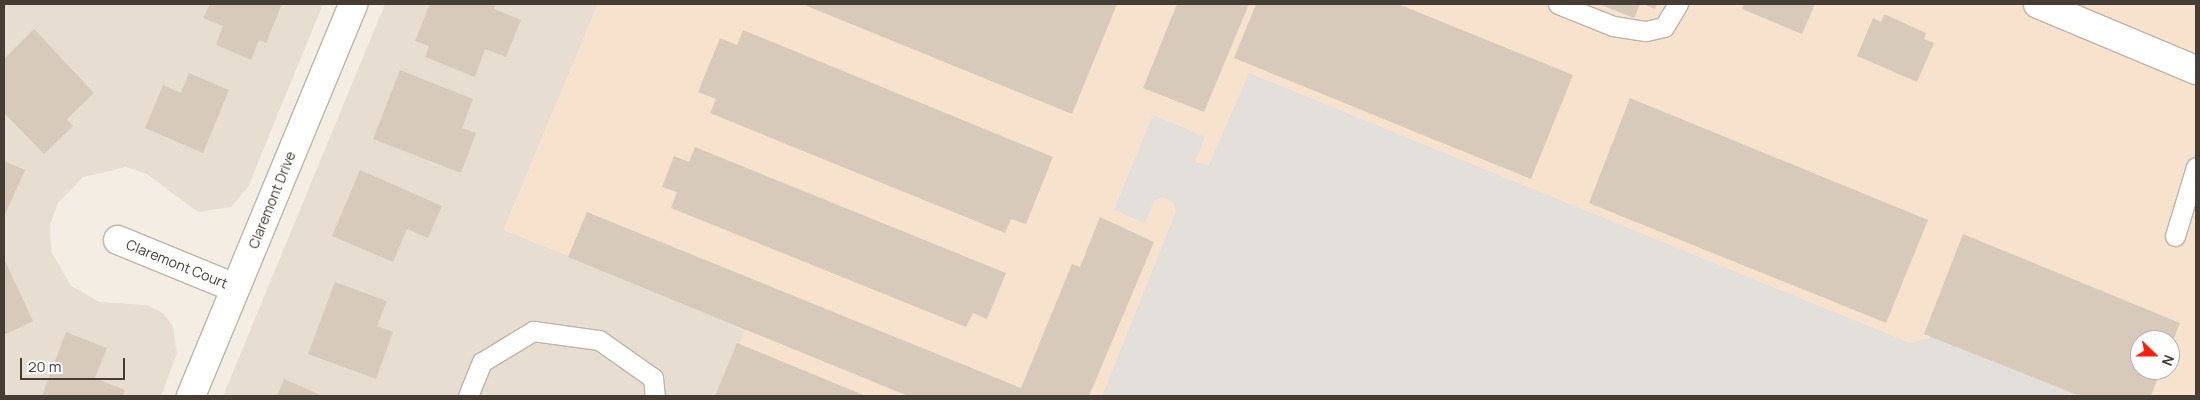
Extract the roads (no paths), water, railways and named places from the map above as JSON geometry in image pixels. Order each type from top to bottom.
[{"type":"street","name":"Claremont Drive","points":[[191,396],[353,4]]},
{"type":"street","points":[[2038,4],[2196,70]]},
{"type":"street","name":"Claremont Court","points":[[118,240],[235,288]]},
{"type":"lane","points":[[1558,4],[1612,26],[1646,31],[1664,27],[1678,4]]},
{"type":"lane","points":[[2175,236],[2196,166]]},
{"type":"lane","points":[[468,396],[482,362],[533,331],[600,340],[653,378],[655,396]]}]
